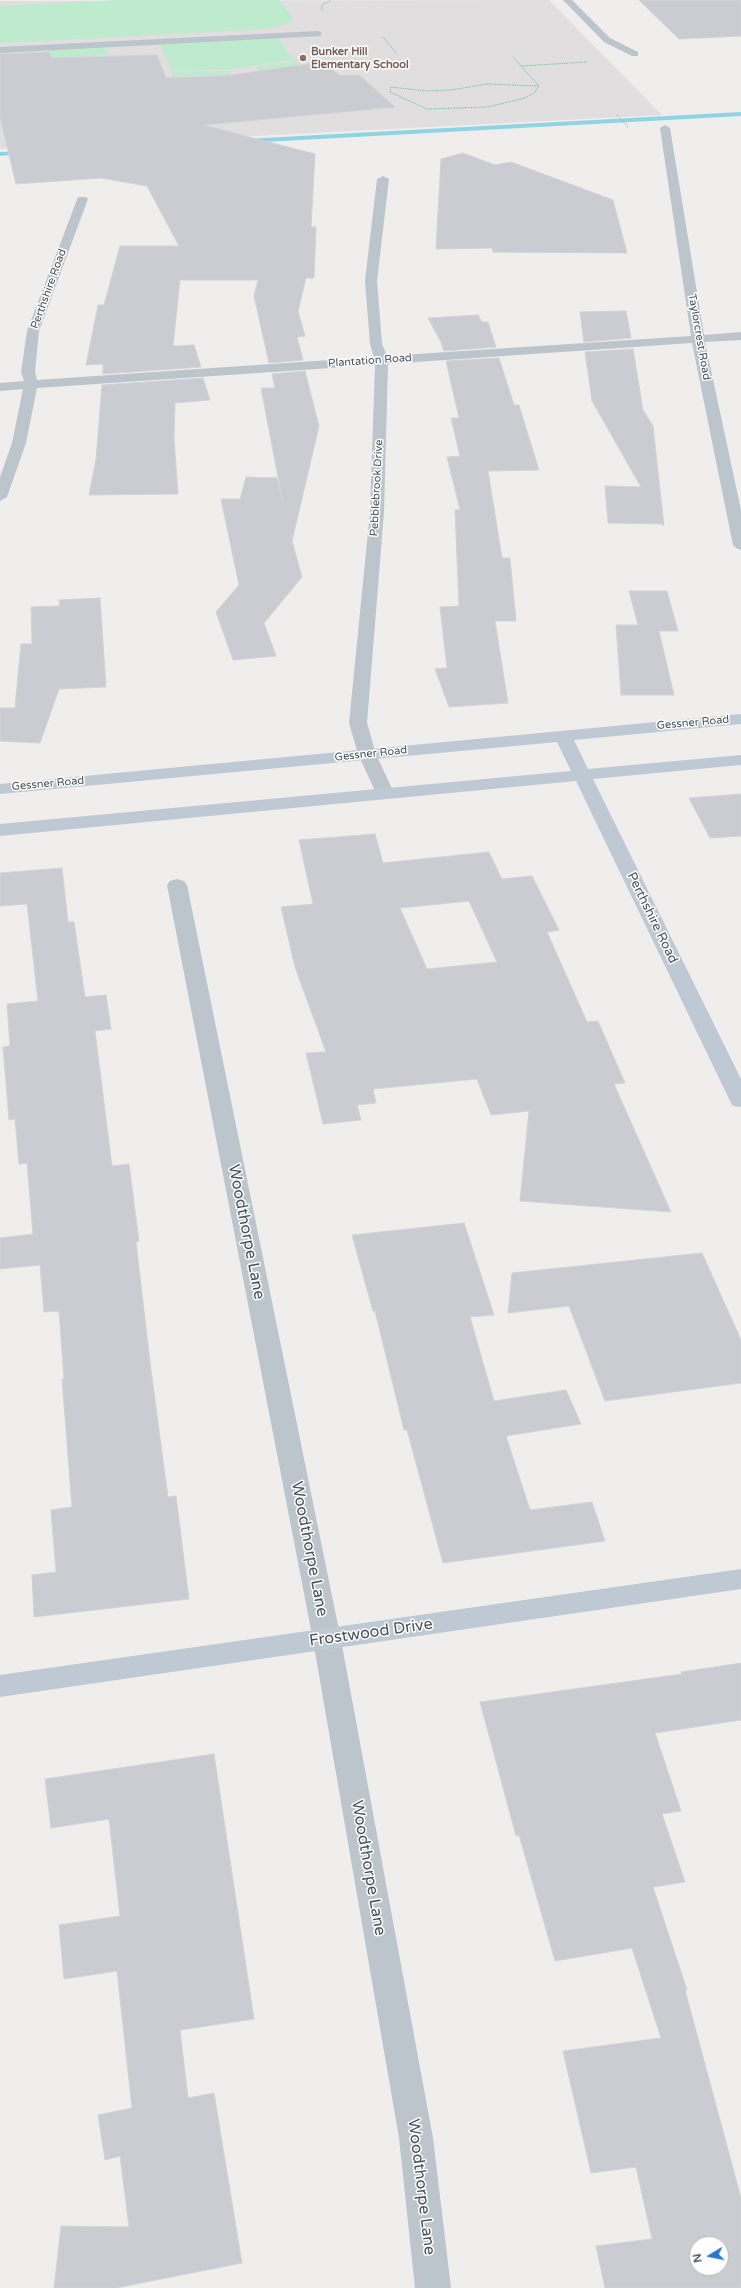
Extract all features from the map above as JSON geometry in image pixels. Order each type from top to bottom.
[{"type":"main road","name":"Gessner Road","points":[[0,789],[741,719]]},
{"type":"main road","name":"Perthshire Road","points":[[563,735],[741,1101]]},
{"type":"main road","points":[[0,830],[741,760]]},
{"type":"main road","name":"Frostwood Drive","points":[[0,1686],[327,1640],[741,1579]]},
{"type":"street","points":[[568,0],[607,40],[635,54]]},
{"type":"street","name":"Taylorcrest Road","points":[[666,128],[698,338],[741,546]]},
{"type":"street","name":"Pebblebrook Drive","points":[[383,179],[371,281],[376,344],[382,360],[378,512],[358,723],[367,754],[385,793]]},
{"type":"street","name":"Perthshire Road","points":[[0,496],[19,443],[31,385],[28,372],[33,331],[82,199]]},
{"type":"street","name":"Plantation Road","points":[[0,387],[741,336]]},
{"type":"street","name":"Woodthorpe Lane","points":[[177,885],[327,1640],[416,2138],[433,2288]]},
{"type":"lane","points":[[0,50],[318,34]]},
{"type":"path","points":[[383,37],[397,54]]},
{"type":"path","points":[[513,57],[539,86]]},
{"type":"path","points":[[521,66],[587,62]]},
{"type":"path","points":[[487,84],[539,86],[534,93],[525,98],[488,107],[427,109],[390,92],[391,87],[426,91],[451,90],[487,84]]},
{"type":"path","points":[[617,114],[628,127]]},
{"type":"shaded area","name":"Bunker Hill Elementary School","points":[[549,0],[662,115],[0,149],[0,1]]},
{"type":"green space","points":[[118,0],[279,0],[293,18],[288,24],[266,29],[0,43],[0,6]]},
{"type":"green space","points":[[279,38],[288,54],[297,59],[231,69],[172,71],[160,44]]},
{"type":"green space","points":[[105,47],[109,55],[52,58],[49,50]]},
{"type":"green space","points":[[295,61],[300,66],[259,71],[255,67]]},
{"type":"green space","points":[[230,71],[231,75],[172,77],[172,72]]},
{"type":"building","points":[[639,0],[741,0],[741,36],[679,39]]},
{"type":"building","points":[[49,52],[52,58],[157,55],[166,78],[224,76],[309,64],[314,69],[331,68],[340,76],[359,75],[395,107],[203,125],[315,154],[311,227],[316,227],[314,278],[306,278],[298,311],[305,336],[297,337],[303,360],[269,363],[254,296],[258,280],[180,280],[173,346],[194,345],[201,367],[103,374],[103,364],[86,365],[98,305],[104,305],[120,246],[179,246],[147,186],[101,178],[16,184],[0,117],[0,54]]},
{"type":"building","points":[[463,153],[495,165],[511,162],[613,200],[627,253],[493,252],[492,248],[436,249],[441,159]]},
{"type":"building","points":[[626,311],[631,338],[584,342],[580,312]]},
{"type":"building","points":[[478,315],[482,322],[488,322],[496,347],[444,351],[441,342],[428,318]]},
{"type":"building","points":[[633,349],[643,410],[653,426],[664,526],[662,524],[608,523],[605,486],[641,487],[592,401],[585,352]]},
{"type":"building","points":[[499,358],[514,405],[519,405],[539,470],[488,471],[502,558],[510,558],[516,621],[495,621],[508,703],[449,707],[435,669],[447,668],[440,607],[459,606],[455,510],[460,510],[447,457],[460,456],[451,418],[459,418],[446,361]]},
{"type":"building","points":[[305,371],[319,426],[292,541],[302,577],[264,623],[276,656],[233,660],[216,612],[239,585],[221,499],[240,499],[246,477],[277,478],[283,503],[261,388],[275,388],[272,374]]},
{"type":"building","points":[[203,378],[210,400],[175,403],[174,438],[178,494],[89,495],[96,459],[102,385]]},
{"type":"building","points":[[629,591],[667,591],[678,631],[659,631],[674,695],[621,695],[616,625],[638,625]]},
{"type":"building","points":[[100,598],[106,687],[59,689],[40,743],[0,741],[0,708],[15,708],[21,644],[32,644],[31,607],[60,606],[59,600]]},
{"type":"building","points":[[741,794],[741,836],[710,838],[689,798]]},
{"type":"building","points":[[375,834],[383,863],[489,852],[502,879],[532,876],[559,930],[547,932],[587,1022],[598,1021],[625,1083],[614,1084],[671,1212],[520,1201],[529,1111],[491,1115],[477,1079],[373,1089],[376,1103],[357,1105],[361,1120],[323,1124],[306,1053],[326,1052],[295,967],[281,907],[313,904],[299,840]],"holes":[[[469,901],[497,962],[427,969],[400,908]]]},
{"type":"building","points":[[62,868],[68,922],[74,922],[85,997],[106,995],[111,1029],[95,1031],[112,1166],[129,1164],[139,1241],[136,1242],[168,1497],[176,1496],[189,1599],[34,1617],[32,1575],[56,1572],[51,1510],[72,1507],[62,1379],[64,1379],[59,1311],[44,1312],[40,1265],[0,1269],[0,1238],[33,1234],[27,1163],[19,1164],[15,1119],[9,1120],[3,1047],[10,1046],[7,1004],[38,1001],[27,904],[0,906],[0,873]]},
{"type":"building","points":[[464,1223],[494,1315],[470,1317],[494,1401],[566,1390],[581,1424],[506,1436],[530,1510],[592,1502],[605,1541],[443,1563],[407,1430],[404,1430],[375,1311],[373,1311],[352,1235]]},
{"type":"building","points":[[702,1253],[741,1340],[741,1383],[605,1401],[569,1306],[508,1313],[512,1273]]},
{"type":"building","points":[[741,1663],[741,1720],[655,1733],[681,1811],[662,1814],[685,1882],[653,1887],[687,1990],[685,1990],[741,2198],[741,2288],[605,2288],[596,2246],[652,2239],[636,2167],[591,2173],[563,2051],[661,2038],[632,1948],[555,1961],[519,1835],[516,1836],[480,1702],[682,1674],[681,1672]]},
{"type":"building","points":[[214,1754],[254,2019],[180,2030],[188,2098],[214,2093],[242,2263],[116,2288],[54,2288],[61,2226],[129,2227],[120,2156],[105,2160],[98,2115],[132,2108],[117,1971],[64,1979],[59,1925],[120,1916],[109,1819],[51,1828],[45,1779]]},
{"type":"waterway","points":[[245,141],[741,114]]},
{"type":"waterway","points":[[0,154],[25,153]]},
{"type":"place","name":"Bunker Hill Elementary School","points":[[303,58]]}]
